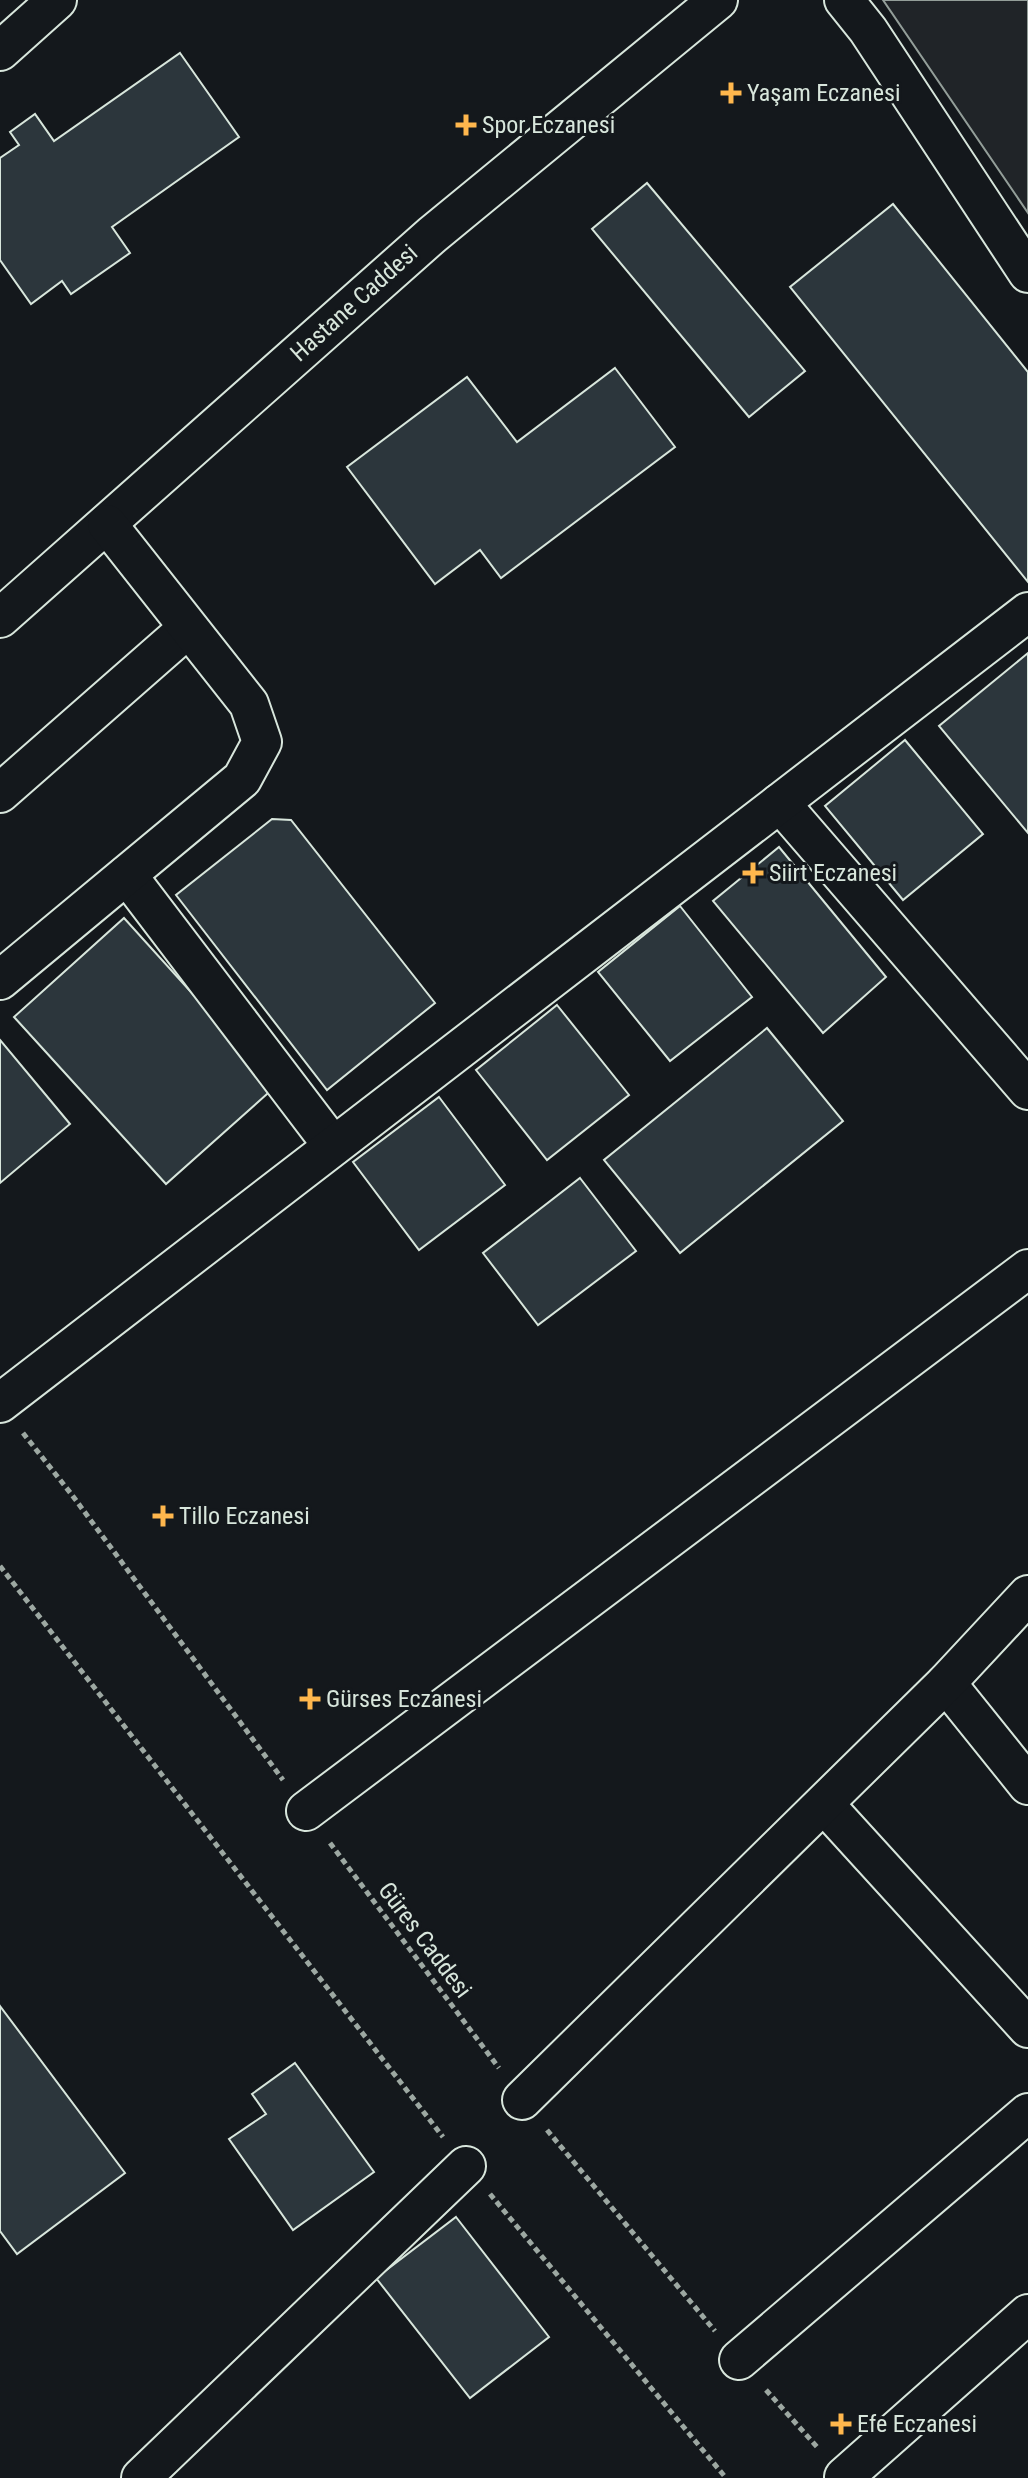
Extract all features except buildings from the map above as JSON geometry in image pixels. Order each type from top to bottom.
[{"type":"street","points":[[0,51],[57,0]]},
{"type":"street","name":"Hastane Caddesi","points":[[0,618],[432,235],[718,0]]},
{"type":"street","points":[[844,0],[868,30],[1028,273]]},
{"type":"street","points":[[0,980],[242,779],[262,742],[249,704],[107,524]]},
{"type":"street","points":[[9,1415],[333,1146],[1028,612]]},
{"type":"street","points":[[0,793],[187,629]]},
{"type":"street","points":[[780,803],[1028,1090]]},
{"type":"street","points":[[127,875],[333,1146]]},
{"type":"street","points":[[306,1811],[1028,1269]]},
{"type":"street","points":[[522,2100],[946,1683],[1028,1597]]},
{"type":"street","points":[[946,1683],[1028,1785]]},
{"type":"street","points":[[824,1804],[1028,2028]]},
{"type":"street","points":[[739,2360],[1028,2113]]},
{"type":"street","points":[[141,2478],[466,2166]]},
{"type":"street","points":[[844,2477],[1028,2314]]},
{"type":"path","name":"Güres Caddesi","points":[[9,1415],[72,1495],[522,2100],[739,2360],[844,2477]]},
{"type":"path","points":[[0,1566],[466,2166],[726,2478]]},
{"type":"shaded area","points":[[883,0],[1028,0],[1028,213]]},
{"type":"place","name":"Yaşam Eczanesi","points":[[731,93]]},
{"type":"place","name":"Spor Eczanesi","points":[[466,125]]},
{"type":"place","name":"Siirt Eczanesi","points":[[753,873]]},
{"type":"place","name":"Tillo Eczanesi","points":[[163,1516]]},
{"type":"place","name":"Gürses Eczanesi","points":[[310,1699]]},
{"type":"place","name":"Efe Eczanesi","points":[[841,2424]]}]
